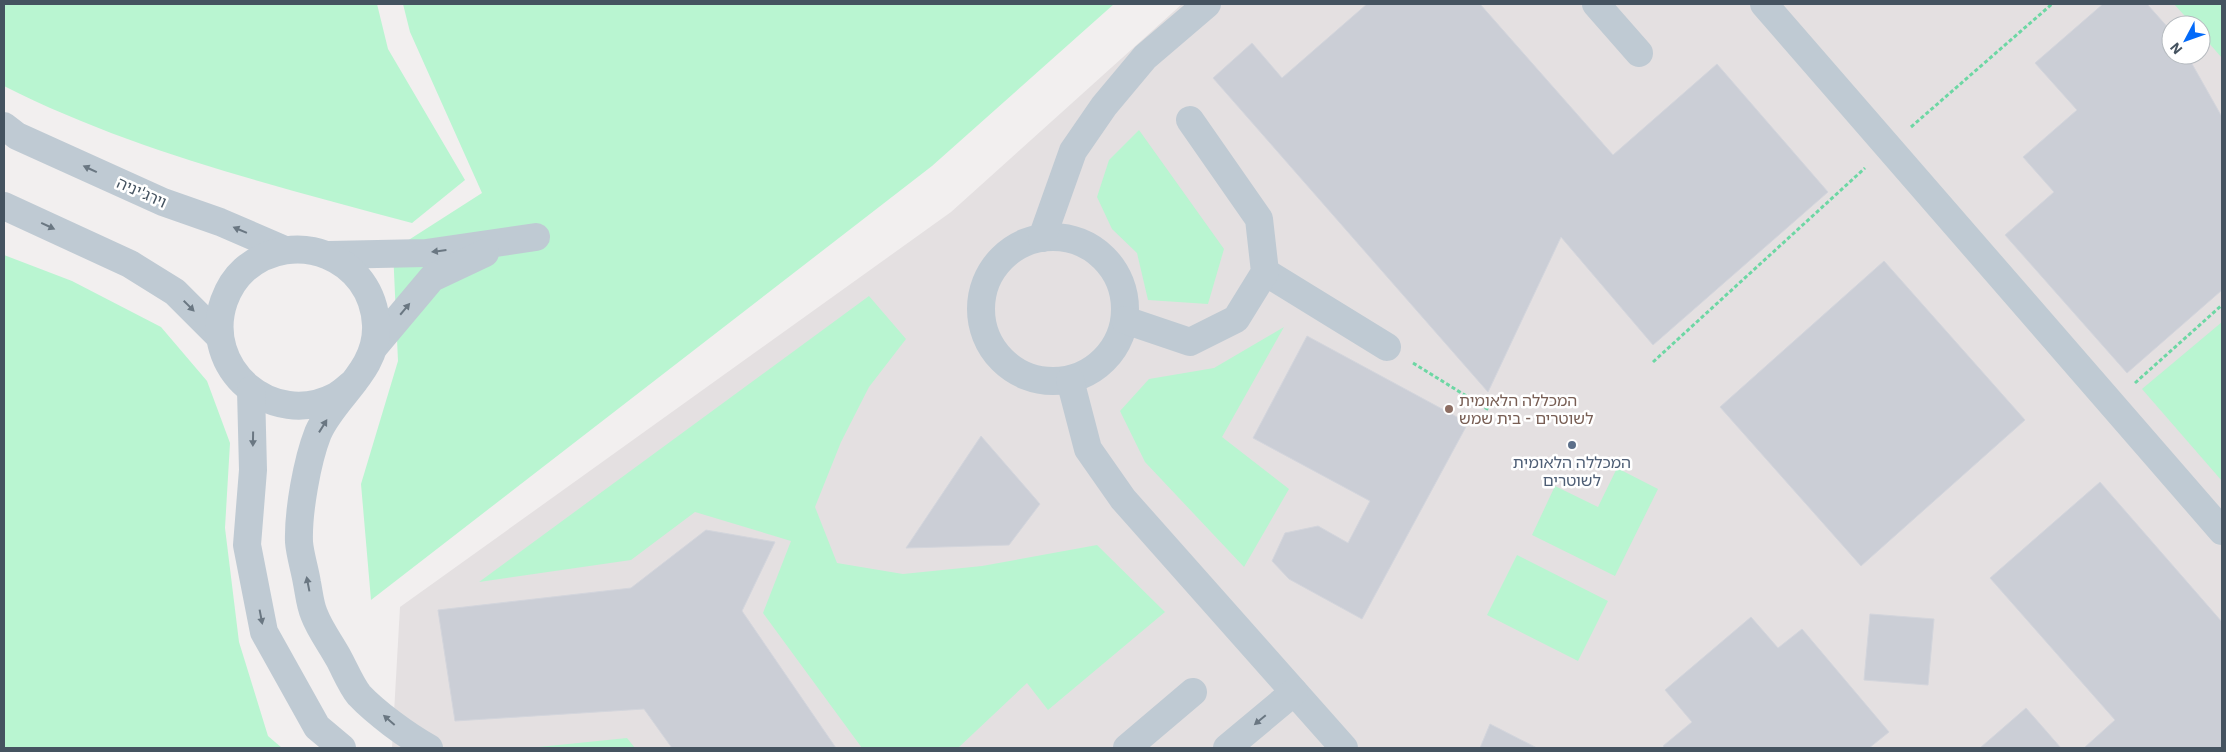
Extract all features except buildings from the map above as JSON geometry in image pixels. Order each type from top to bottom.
[{"type":"street","points":[[1042,238],[1072,152],[1104,106],[1145,58],[1207,4]]},
{"type":"street","points":[[1596,4],[1639,53]]},
{"type":"street","points":[[1764,4],[2222,531]]},
{"type":"street","points":[[1125,320],[1190,342],[1236,319],[1265,272],[1259,219],[1190,120]]},
{"type":"street","name":"וירג'יניה","points":[[4,126],[18,136],[163,202],[220,222],[284,250]]},
{"type":"street","points":[[4,206],[130,264],[175,292],[220,337]]},
{"type":"street","points":[[354,382],[336,396],[315,404],[292,406],[270,401],[251,390],[236,375],[225,357],[220,337],[220,313],[228,290],[242,271],[262,257],[284,250],[307,249],[329,255],[426,253],[536,237]]},
{"type":"street","points":[[1042,238],[1068,238],[1098,253],[1115,272],[1124,295],[1125,320],[1111,353],[1093,370],[1070,380],[1055,382],[1030,378],[1008,366],[991,346],[982,323],[982,298],[986,283],[999,262],[1018,246],[1042,238]]},
{"type":"street","points":[[428,748],[410,738],[359,694],[314,614],[300,542],[304,480],[319,432],[366,366],[374,347],[432,278],[504,243]]},
{"type":"street","points":[[329,255],[349,268],[364,285],[373,306],[376,326],[374,347]]},
{"type":"street","points":[[1265,272],[1387,347]]},
{"type":"street","points":[[1070,380],[1088,449],[1123,499],[1294,692],[1330,743]]},
{"type":"street","points":[[251,390],[253,470],[247,545],[264,632],[317,728],[342,748]]},
{"type":"street","points":[[1127,748],[1193,692]]},
{"type":"street","points":[[1227,748],[1294,692]]},
{"type":"path","points":[[1653,362],[1888,147],[2052,4]]},
{"type":"path","points":[[2112,404],[2222,305]]},
{"type":"path","points":[[1387,347],[1489,410]]},
{"type":"shaded area","name":"המכללה הלאומית לשוטרים - בית שמש","points":[[1182,4],[2222,4],[2222,748],[392,748],[400,607],[951,212]]},
{"type":"green space","points":[[4,4],[377,4],[388,49],[465,180],[412,223],[204,165],[102,129],[4,86]]},
{"type":"green space","points":[[403,4],[1114,4],[932,166],[371,600],[361,484],[398,361],[393,250],[482,193],[410,32]]},
{"type":"green space","points":[[2174,4],[2222,4],[2222,58],[2211,45],[2211,15],[2184,15]]},
{"type":"green space","points":[[1139,130],[1224,249],[1208,304],[1148,300],[1137,253],[1112,229],[1097,197],[1109,160]]},
{"type":"green space","points":[[4,255],[72,281],[161,327],[207,381],[230,443],[225,528],[239,642],[268,736],[282,748],[4,748]]},
{"type":"green space","points":[[869,296],[906,339],[869,387],[841,442],[815,507],[837,563],[903,574],[982,566],[1097,545],[1165,612],[1048,710],[1027,683],[958,748],[862,748],[763,613],[791,541],[695,512],[631,560],[479,582]]},
{"type":"green space","points":[[2222,322],[2222,481],[2142,389]]},
{"type":"green space","points":[[1284,327],[1222,437],[1289,489],[1244,567],[1145,462],[1120,411],[1149,379],[1214,368]]},
{"type":"green space","points":[[1617,468],[1658,489],[1615,576],[1532,535],[1555,486],[1598,507]]},
{"type":"green space","points":[[1517,555],[1608,601],[1578,661],[1487,615]]},
{"type":"green space","points":[[627,738],[635,748],[529,748]]},
{"type":"place","name":"המכללה הלאומית לשוטרים - בית שמש","points":[[1449,409]]},
{"type":"place","name":"המכללה הלאומית לשוטרים","points":[[1572,445]]}]
